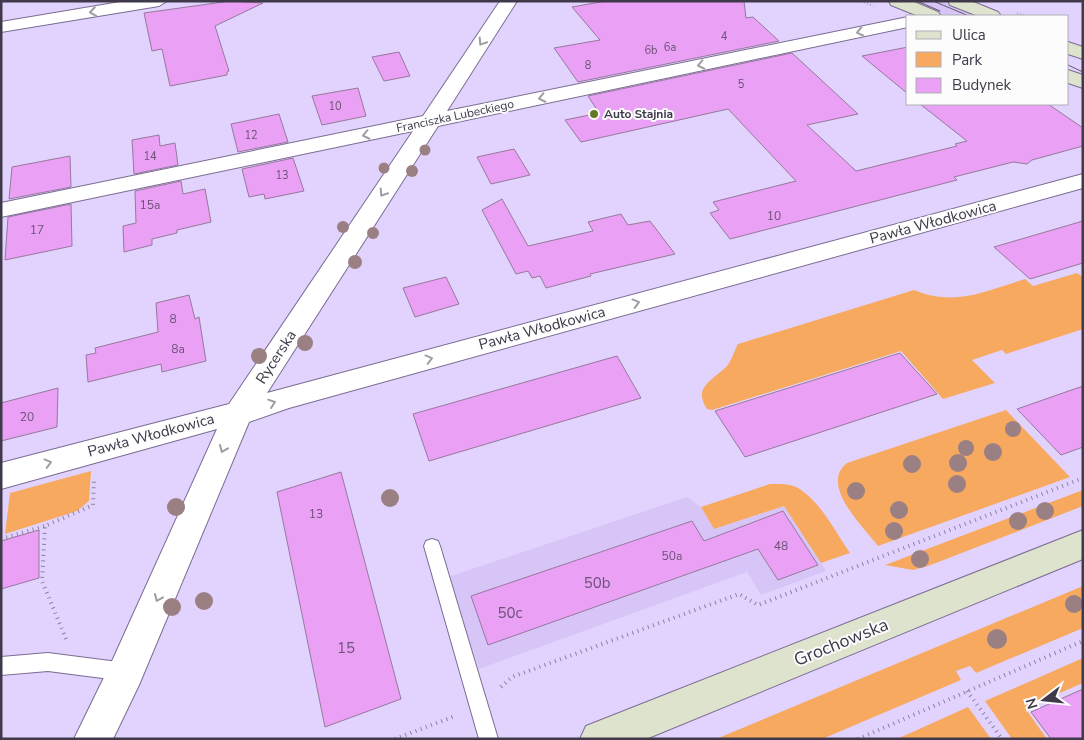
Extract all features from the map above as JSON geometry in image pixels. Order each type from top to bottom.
[{"type":"street","points":[[1,27],[158,1]]},
{"type":"street","name":"Rycerska","points":[[93,739],[126,672],[238,414],[508,1]]},
{"type":"street","points":[[897,1],[930,15]]},
{"type":"street","points":[[956,1],[990,15]]},
{"type":"street","name":"Franciszka Lubeckiego","points":[[1,210],[906,22]]},
{"type":"street","points":[[1069,48],[1083,54]]},
{"type":"street","points":[[1069,76],[1083,82]]},
{"type":"street","name":"Pawła Włodkowica","points":[[1,476],[219,417],[238,414],[285,398],[1083,181]]},
{"type":"street","name":"Grochowska","points":[[599,739],[1083,544]]},
{"type":"lane","points":[[432,546],[489,739]]},
{"type":"lane","points":[[1,666],[48,662],[126,672]]},
{"type":"path","points":[[1,538],[45,526],[94,505],[94,476]]},
{"type":"path","points":[[395,739],[479,707],[512,677],[739,594],[758,604],[1083,478]]},
{"type":"path","points":[[45,526],[42,581],[77,666]]},
{"type":"path","points":[[858,739],[1083,641]]},
{"type":"path","points":[[967,691],[1002,739]]},
{"type":"shaded area","points":[[910,1],[941,1],[975,15],[942,15]]},
{"type":"shaded area","points":[[687,497],[701,507],[714,529],[784,506],[826,571],[761,595],[747,572],[479,669],[448,577]]},
{"type":"green space","points":[[1077,273],[1083,277],[1083,329],[1006,354],[1002,350],[972,360],[995,383],[943,399],[901,351],[712,410],[707,409],[703,402],[703,390],[709,381],[727,366],[738,344],[914,290],[929,295],[957,297],[983,292],[1025,279],[1033,286]]},
{"type":"green space","points":[[1006,410],[1070,477],[878,546],[854,517],[841,494],[838,482],[840,472],[847,463]]},
{"type":"green space","points":[[91,471],[89,501],[77,511],[5,534],[10,493]]},
{"type":"green space","points":[[770,484],[794,486],[809,496],[828,519],[850,553],[821,563],[784,506],[714,529],[701,507]]},
{"type":"green space","points":[[1083,490],[1083,506],[928,566],[913,570],[885,565]]},
{"type":"green space","points":[[1083,586],[1083,628],[976,673],[970,666],[956,671],[961,680],[822,739],[716,739]]},
{"type":"green space","points":[[1083,658],[1083,683],[1025,708],[1047,739],[1012,739],[985,701]]},
{"type":"green space","points":[[968,707],[991,739],[897,739]]},
{"type":"building","points":[[230,1],[263,3],[215,26],[229,71],[227,75],[170,86],[162,49],[152,51],[144,13]]},
{"type":"building","points":[[606,1],[744,1],[746,18],[753,17],[779,41],[578,82],[554,48],[600,40],[572,7]]},
{"type":"building","points":[[906,47],[906,92],[862,56]]},
{"type":"building","points":[[399,52],[410,76],[384,81],[372,57]]},
{"type":"building","points":[[792,53],[858,114],[807,125],[856,171],[957,146],[955,144],[967,141],[921,105],[1049,105],[1083,128],[1083,146],[1032,160],[1027,164],[1013,162],[954,177],[957,180],[730,239],[710,213],[719,210],[713,202],[796,181],[728,109],[581,142],[565,120],[599,113],[588,96]]},
{"type":"building","points":[[358,88],[366,116],[322,125],[312,96]]},
{"type":"building","points":[[279,114],[288,142],[238,152],[231,124]]},
{"type":"building","points":[[159,135],[160,146],[175,143],[178,165],[134,174],[132,140]]},
{"type":"building","points":[[514,149],[530,175],[491,184],[477,157]]},
{"type":"building","points":[[70,156],[71,187],[9,199],[12,167]]},
{"type":"building","points":[[293,158],[304,191],[265,199],[264,194],[249,197],[242,169]]},
{"type":"building","points":[[181,181],[183,194],[205,189],[211,222],[177,230],[177,233],[152,239],[152,245],[124,252],[123,226],[136,223],[135,191]]},
{"type":"building","points":[[502,199],[528,246],[593,231],[588,222],[621,214],[628,225],[650,221],[675,254],[590,274],[591,276],[546,288],[540,276],[532,278],[528,271],[516,274],[482,210]]},
{"type":"building","points":[[71,204],[72,246],[5,260],[8,217]]},
{"type":"building","points":[[1083,221],[1083,263],[1030,279],[994,247]]},
{"type":"building","points":[[446,277],[459,304],[415,317],[403,288]]},
{"type":"building","points":[[189,295],[195,319],[199,317],[206,361],[162,372],[161,364],[88,382],[86,355],[96,353],[95,348],[158,332],[156,303]]},
{"type":"building","points":[[900,353],[937,394],[745,457],[715,411]]},
{"type":"building","points":[[617,356],[641,398],[429,461],[413,414]]},
{"type":"building","points":[[1083,386],[1083,447],[1061,455],[1017,409]]},
{"type":"building","points":[[58,388],[57,427],[1,441],[1,403]]},
{"type":"building","points":[[341,472],[401,699],[325,727],[277,492]]},
{"type":"building","points":[[783,511],[818,565],[778,580],[758,549],[488,645],[471,596],[692,521],[704,541]]},
{"type":"building","points":[[39,530],[39,578],[1,589],[1,541]]},
{"type":"building","points":[[1083,689],[1083,739],[1051,739],[1031,712]]},
{"type":"tram line","points":[[917,1],[940,11]]},
{"type":"tram line","points":[[933,1],[967,15]]},
{"type":"tram line","points":[[1069,65],[1083,72]]},
{"type":"place","name":"Auto Stajnia","points":[[594,114]]}]
